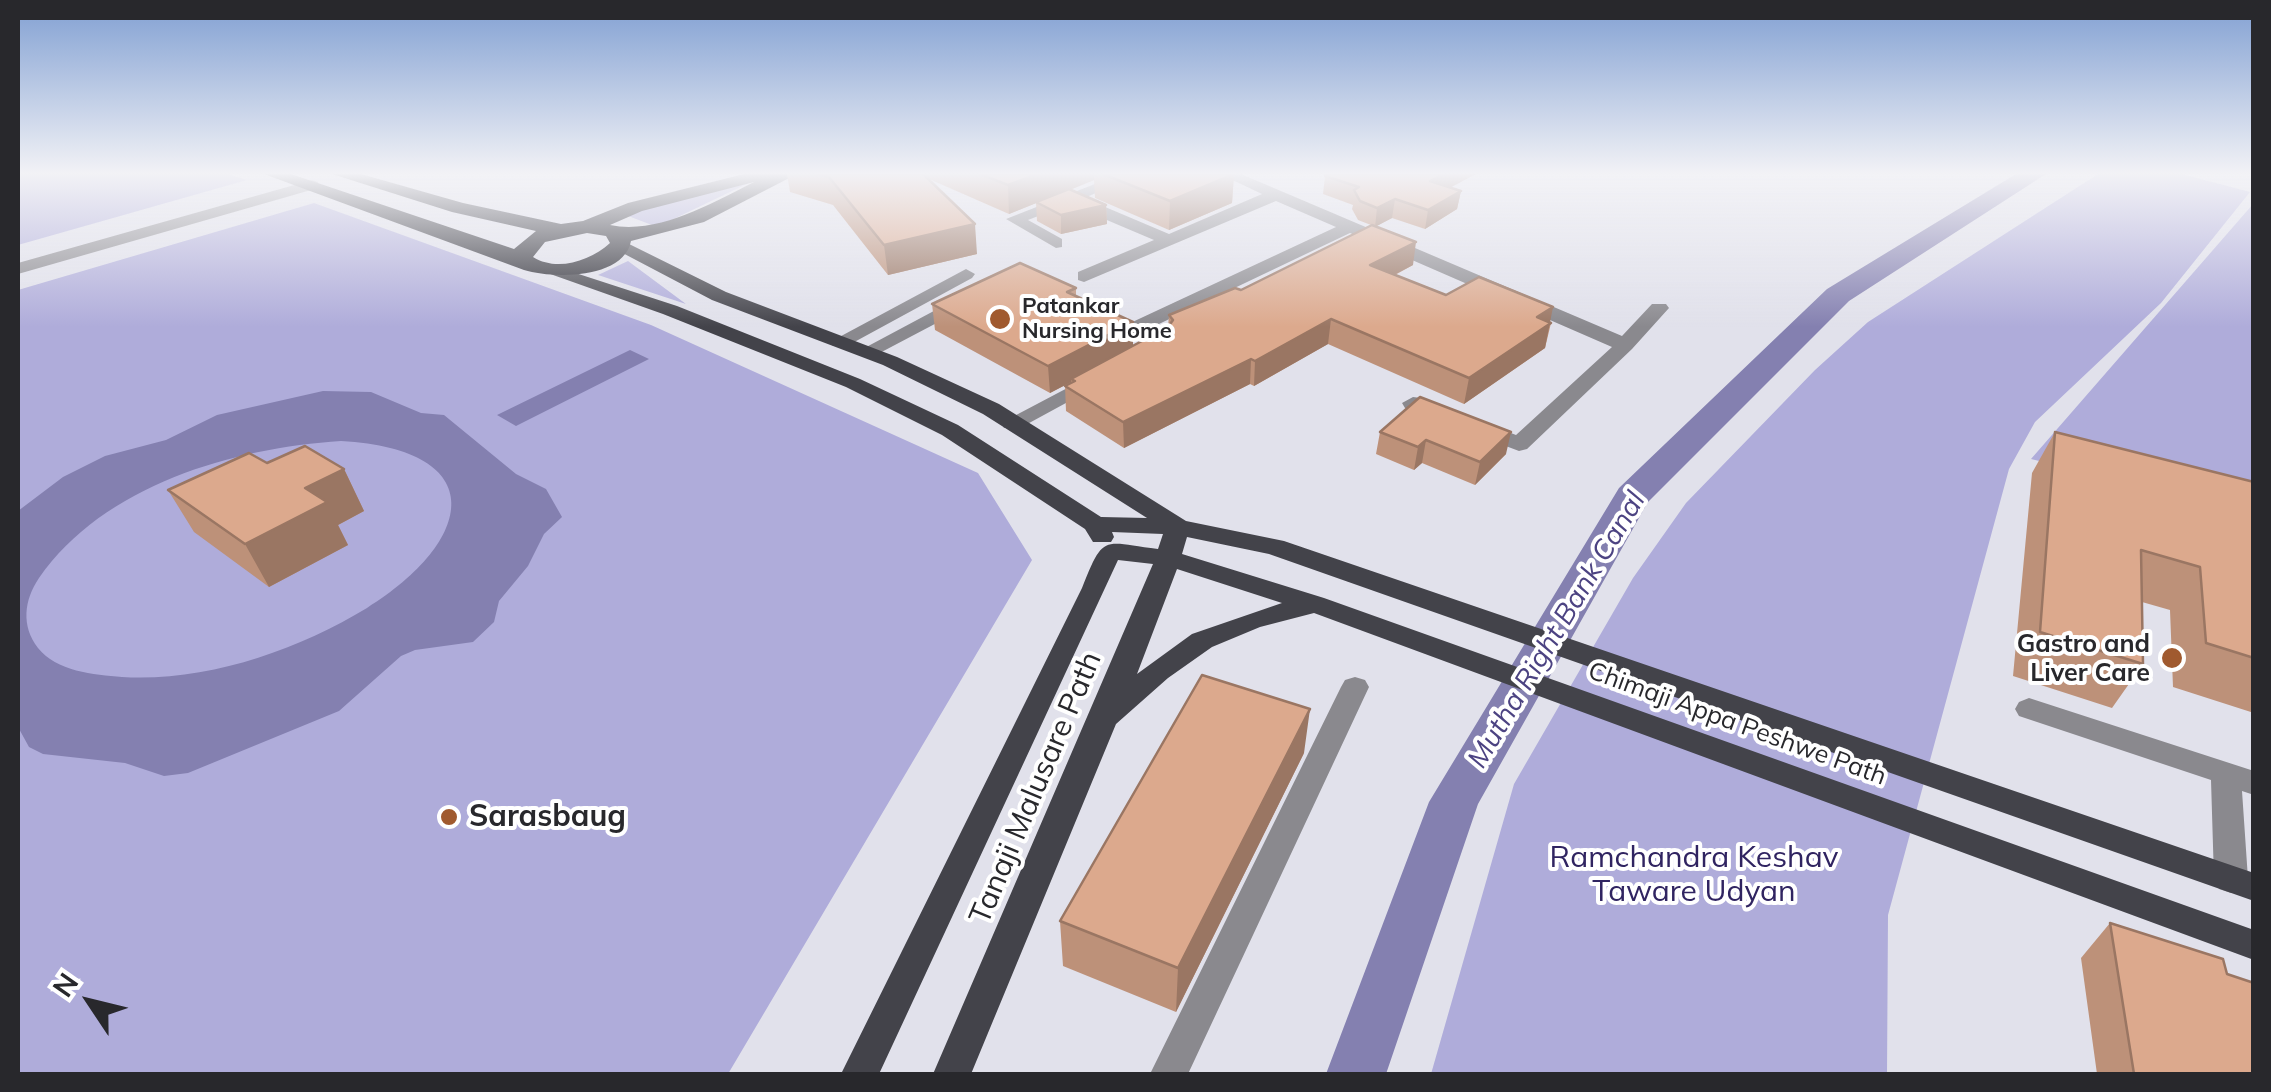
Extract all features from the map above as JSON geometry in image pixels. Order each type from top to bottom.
[{"type":"highway","points":[[424,225],[548,270],[586,266],[602,260],[620,241],[674,225]]},
{"type":"highway","points":[[538,225],[560,230]]},
{"type":"highway","points":[[521,259],[526,246],[560,230],[592,225]]},
{"type":"highway","points":[[587,227],[612,232],[620,241]]},
{"type":"main road","name":"Chimaji Appa Peshwe Path","points":[[620,241],[719,296],[868,352],[974,400],[1178,527]]},
{"type":"main road","name":"Chimaji Appa Peshwe Path","points":[[548,270],[670,310],[853,382],[950,430],[1102,537],[1315,604],[2254,945]]},
{"type":"main road","name":"Chimaji Appa Peshwe Path","points":[[1102,537],[1178,527],[1275,548],[2242,883]]},
{"type":"main road","name":"Tanaji Malusare Path","points":[[952,1074],[1102,722],[1178,527]]},
{"type":"main road","name":"Tanaji Malusare Path","points":[[860,1074],[1095,588],[1102,537]]},
{"type":"main road","points":[[1102,722],[1163,664],[1206,635],[1253,617],[1315,604]]},
{"type":"street","points":[[18,269],[174,225]]},
{"type":"street","points":[[1025,225],[1056,242]]},
{"type":"street","points":[[1134,225],[1169,240]]},
{"type":"street","points":[[1084,276],[1204,225]]},
{"type":"street","points":[[1345,225],[1625,346]]},
{"type":"street","points":[[1133,328],[1349,227]]},
{"type":"street","points":[[840,342],[966,274]]},
{"type":"street","points":[[868,352],[985,290]]},
{"type":"street","points":[[1414,402],[1519,444],[1625,346],[1660,308]]},
{"type":"street","points":[[1012,422],[1106,373]]},
{"type":"street","points":[[1169,1074],[1355,687]]},
{"type":"street","points":[[2029,709],[2240,778],[2242,883]]},
{"type":"green space","points":[[18,225],[89,225],[18,245]]},
{"type":"green space","name":"Sarasbaug","points":[[239,225],[375,225],[651,325],[978,473],[1032,560],[728,1074],[18,1074],[18,290]]},
{"type":"green space","name":"Ramchandra Keshav Taware Udyan","points":[[2019,225],[2224,225],[2161,303],[2035,422],[2009,469],[1888,915],[1887,1074],[1431,1074],[1514,784],[1633,578],[1686,503],[1815,370],[1868,322]]},
{"type":"green space","points":[[2235,225],[2253,225],[2253,513],[2031,459]]},
{"type":"green space","points":[[628,261],[686,304],[598,275]]},
{"type":"shaded area","points":[[630,350],[649,359],[516,426],[497,415]]},
{"type":"shaded area","points":[[323,391],[371,392],[421,413],[444,415],[516,474],[546,489],[562,517],[544,534],[528,566],[499,601],[494,622],[473,642],[415,650],[401,656],[339,711],[188,773],[164,776],[125,763],[43,754],[29,747],[18,727],[18,511],[63,477],[105,456],[166,440],[217,415]],"holes":[[[341,441],[390,448],[424,461],[444,480],[452,503],[446,528],[430,555],[403,582],[340,624],[280,650],[218,669],[154,677],[76,670],[46,656],[33,640],[26,613],[39,578],[66,546],[98,518],[135,496],[174,477],[257,452]]]},
{"type":"building","points":[[868,225],[971,225],[884,245]]},
{"type":"building","points":[[1372,225],[1416,242],[1370,265],[1446,295],[1479,277],[1553,307],[1537,317],[1551,323],[1469,378],[1331,319],[1255,361],[1251,359],[1123,422],[1065,386],[1075,381],[1071,379],[1168,327],[1173,320],[1169,315],[1235,288],[1241,290]]},
{"type":"building","points":[[1020,263],[1076,288],[1067,292],[1133,322],[1048,366],[932,304]]},
{"type":"building","points":[[1420,397],[1511,432],[1480,462],[1426,440],[1418,447],[1380,432]]},
{"type":"building","points":[[2055,432],[2254,482],[2254,658],[2206,643],[2200,567],[2141,550],[2143,664],[2040,632]]},
{"type":"building","points":[[305,446],[344,469],[305,488],[327,502],[245,544],[168,490],[249,453],[267,463]]},
{"type":"building","points":[[1202,675],[1310,709],[1178,968],[1060,921]]},
{"type":"building","points":[[2110,923],[2223,959],[2227,974],[2254,983],[2254,1074],[2134,1074]]},
{"type":"waterway","name":"Mutha Right Bank Canal","points":[[1356,1074],[1454,802],[1632,496],[1838,295],[1951,225]]},
{"type":"place","name":"Patankar Nursing Home","points":[[1000,319]]},
{"type":"place","name":"Gastro and Liver Care","points":[[2172,658]]},
{"type":"place","name":"Sarasbaug","points":[[449,817]]}]
